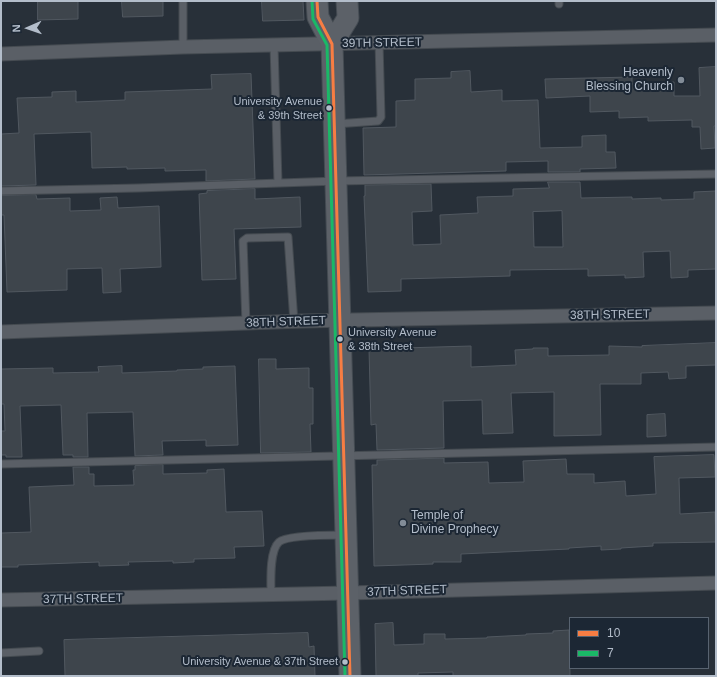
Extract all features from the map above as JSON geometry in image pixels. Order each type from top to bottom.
[{"type":"main road","points":[[318,1],[318,17],[332,44],[350,676]]},
{"type":"main road","points":[[332,44],[348,18],[347,1]]},
{"type":"street","name":"39TH STREET","points":[[1,54],[183,46],[461,42],[716,36]]},
{"type":"street","name":"38TH STREET","points":[[1,332],[340,320],[716,313]]},
{"type":"street","name":"37TH STREET","points":[[1,600],[348,593],[716,583]]},
{"type":"lane","points":[[183,1],[183,46]]},
{"type":"lane","points":[[335,124],[378,121],[381,117],[379,42]]},
{"type":"lane","points":[[274,45],[278,183]]},
{"type":"lane","points":[[1,191],[278,183],[716,174]]},
{"type":"lane","points":[[246,324],[243,241],[247,238],[288,237],[290,240],[294,322]]},
{"type":"lane","points":[[1,464],[716,447]]},
{"type":"lane","points":[[271,594],[274,550],[279,542],[287,539],[314,536],[346,535]]},
{"type":"lane","points":[[1,653],[39,651]]},
{"type":"building","points":[[38,1],[78,1],[78,19],[38,20]]},
{"type":"building","points":[[122,1],[163,1],[163,16],[123,17]]},
{"type":"building","points":[[262,1],[303,1],[304,20],[263,21]]},
{"type":"building","points":[[716,67],[716,126],[714,126],[715,148],[701,149],[700,127],[692,127],[692,120],[648,121],[648,117],[619,118],[619,111],[590,112],[590,96],[546,98],[545,79],[632,77],[632,84],[674,82],[674,96],[700,96],[699,68]]},
{"type":"building","points":[[470,71],[471,92],[502,90],[502,101],[538,100],[540,148],[582,147],[582,136],[606,135],[606,152],[615,152],[616,168],[580,169],[580,172],[548,172],[548,161],[506,162],[506,171],[364,175],[363,128],[396,127],[396,101],[415,100],[415,79],[451,78],[451,72]]},
{"type":"building","points":[[251,74],[255,179],[206,181],[206,170],[165,171],[165,168],[92,168],[91,132],[34,134],[36,185],[1,186],[1,134],[19,133],[17,98],[52,97],[52,92],[76,91],[76,102],[125,100],[125,92],[212,89],[211,75]]},
{"type":"building","points":[[548,182],[580,182],[581,198],[632,197],[632,199],[661,198],[661,200],[694,199],[694,192],[716,191],[716,269],[688,270],[688,277],[671,278],[670,251],[643,252],[644,277],[625,278],[625,275],[588,276],[588,269],[510,270],[510,276],[401,279],[401,291],[368,292],[364,196],[365,185],[431,184],[432,211],[412,212],[413,245],[441,244],[440,215],[478,213],[477,197],[513,196],[513,189],[549,188]],"holes":[[[562,211],[563,247],[534,247],[533,212]]]},
{"type":"building","points":[[255,189],[255,199],[300,197],[301,227],[234,229],[236,279],[202,280],[199,194],[207,193],[207,191]]},
{"type":"building","points":[[36,195],[37,199],[70,198],[70,211],[101,210],[100,198],[117,197],[118,208],[159,206],[161,267],[120,269],[121,292],[103,293],[102,268],[67,269],[67,290],[7,292],[4,215],[1,215],[1,196]]},
{"type":"building","points":[[716,343],[716,365],[686,366],[686,378],[669,379],[668,372],[641,373],[641,384],[600,384],[601,435],[554,436],[554,392],[511,393],[513,433],[483,434],[482,400],[443,401],[444,448],[377,450],[376,424],[371,425],[369,349],[471,346],[471,367],[516,365],[515,350],[533,348],[548,348],[548,356],[609,355],[609,346],[642,347]]},
{"type":"building","points":[[259,359],[276,359],[276,369],[309,368],[309,388],[313,388],[313,424],[310,424],[311,452],[261,453]]},
{"type":"building","points":[[122,366],[122,373],[177,371],[203,369],[203,367],[235,366],[238,445],[206,446],[206,440],[162,441],[163,455],[135,456],[133,412],[87,413],[88,457],[73,457],[73,455],[63,455],[61,405],[20,406],[22,457],[6,457],[6,455],[1,455],[1,431],[5,431],[4,404],[1,404],[1,369],[53,368],[53,373],[99,372],[98,367]]},
{"type":"building","points":[[665,414],[666,436],[647,437],[647,415]]},
{"type":"building","points":[[714,455],[715,477],[679,478],[680,514],[715,512],[716,542],[653,543],[653,546],[601,550],[601,546],[461,554],[461,562],[433,562],[433,564],[374,566],[372,465],[377,465],[377,460],[444,458],[444,463],[488,462],[489,483],[524,482],[523,461],[566,459],[567,474],[594,474],[594,483],[625,481],[626,496],[656,494],[654,457]]},
{"type":"building","points":[[163,465],[163,474],[207,473],[207,470],[224,469],[226,512],[262,511],[264,546],[234,547],[235,558],[194,559],[194,562],[128,562],[129,565],[99,566],[99,562],[1,567],[1,533],[31,532],[29,487],[74,485],[73,467],[89,467],[89,474],[94,474],[94,486],[134,485],[133,470],[135,470],[135,466]]},
{"type":"building","points":[[393,623],[394,645],[424,644],[424,634],[445,634],[445,639],[487,638],[553,633],[553,631],[569,630],[570,676],[453,676],[453,672],[418,673],[418,676],[376,676],[375,624]]},
{"type":"building","points":[[308,633],[309,647],[314,646],[315,676],[65,676],[64,640]]},
{"type":"transit line","name":"7","points":[[312,1],[313,19],[327,45],[345,676]]},
{"type":"transit line","name":"10","points":[[317,1],[318,17],[332,44],[350,676]]},
{"type":"place","name":"Heavenly Blessing Church","points":[[681,80]]},
{"type":"place","name":"University Avenue & 39th Street","points":[[329,108]]},
{"type":"place","name":"University Avenue & 38th Street","points":[[340,339]]},
{"type":"place","name":"Temple of Divine Prophecy","points":[[403,523]]},
{"type":"place","name":"University Avenue & 37th Street","points":[[345,662]]}]
